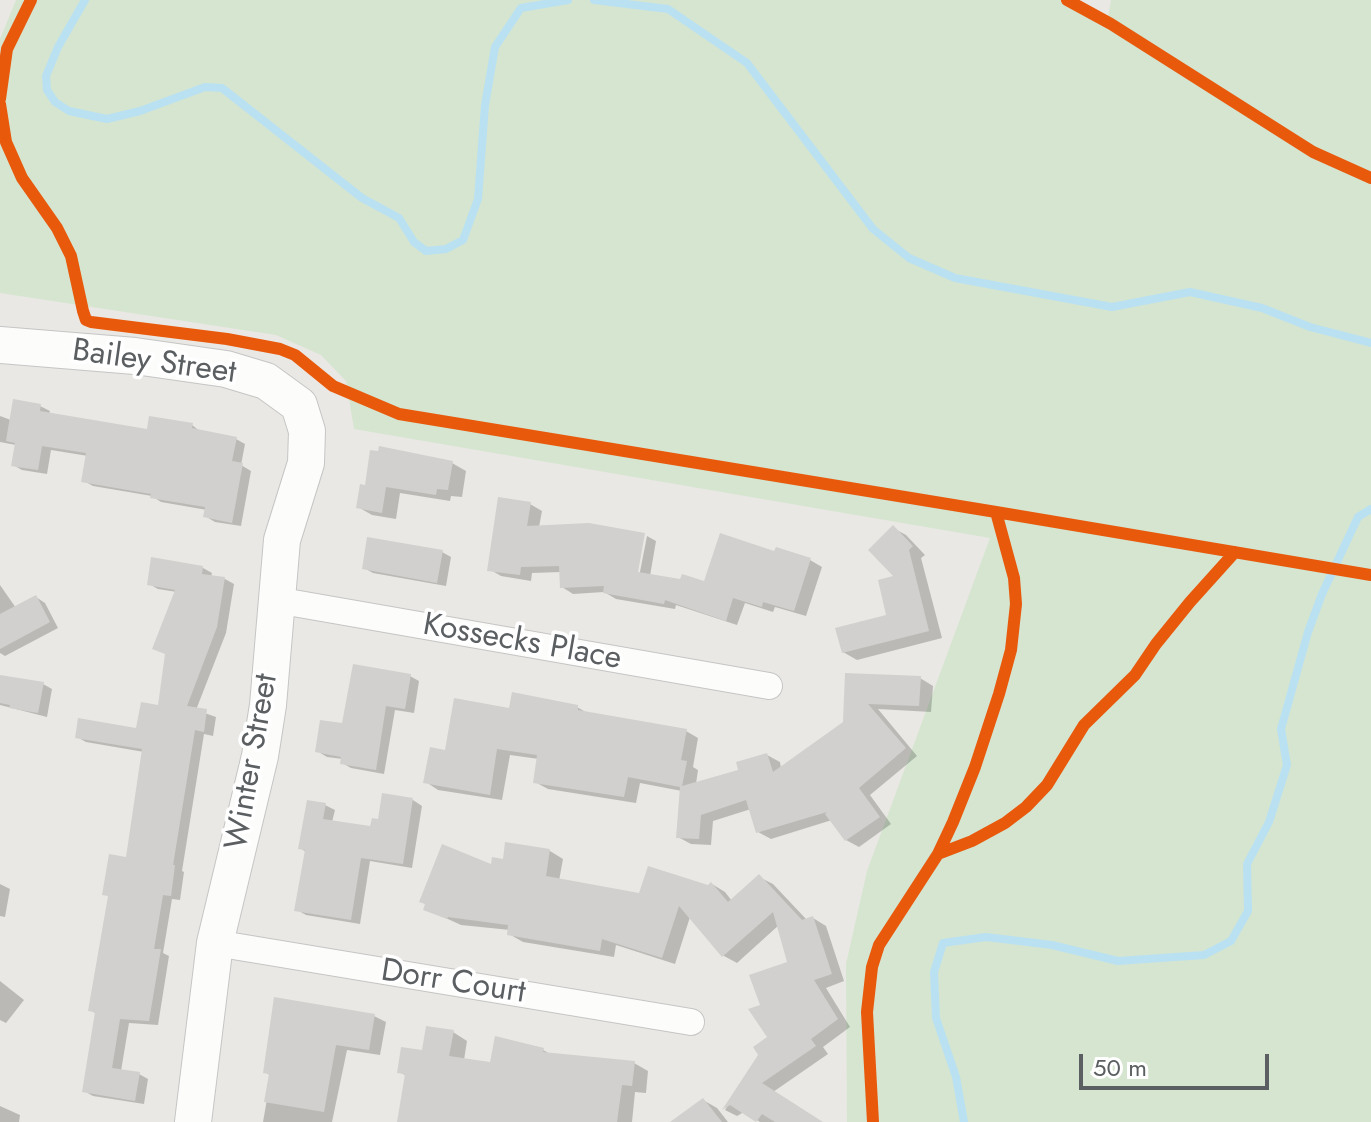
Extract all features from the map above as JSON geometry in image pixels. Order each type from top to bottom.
[{"type":"street","name":"Bailey Street","points":[[0,345],[135,356],[226,369],[266,381],[299,405]]},
{"type":"street","name":"Winter Street","points":[[193,1122],[215,943],[260,756],[268,705],[282,540],[306,463],[307,431],[299,405]]},
{"type":"street","name":"Kossecks Place","points":[[276,600],[769,686]]},
{"type":"street","name":"Dorr Court","points":[[215,943],[691,1022]]},
{"type":"green space","points":[[16,0],[1075,0],[1108,18],[1111,0],[1371,0],[1371,1122],[847,1122],[846,964],[867,871],[990,538],[354,429],[346,381],[321,355],[276,335],[0,293],[0,39]]},
{"type":"building","points":[[13,399],[41,404],[40,411],[147,429],[149,416],[193,423],[192,428],[237,437],[232,461],[243,463],[232,523],[203,517],[205,507],[81,482],[86,453],[42,446],[38,470],[11,466],[15,443],[6,441]]},
{"type":"building","points":[[379,446],[453,461],[448,490],[437,489],[436,495],[386,487],[382,513],[356,508],[360,484],[365,485],[370,450],[378,451]]},
{"type":"building","points":[[498,497],[531,502],[527,526],[589,523],[645,533],[638,572],[680,579],[682,574],[704,581],[720,533],[774,551],[776,547],[811,558],[794,611],[763,602],[762,607],[733,598],[726,621],[665,600],[664,604],[603,593],[604,586],[560,588],[559,566],[521,567],[520,575],[487,571]]},
{"type":"building","points":[[893,525],[913,546],[909,550],[929,631],[842,653],[835,628],[886,615],[878,580],[893,576],[868,550]]},
{"type":"building","points":[[367,537],[443,550],[437,583],[362,569]]},
{"type":"building","points":[[151,557],[203,566],[202,574],[225,577],[217,627],[187,706],[207,709],[204,732],[195,730],[173,865],[171,896],[163,895],[154,949],[161,949],[149,1021],[120,1019],[112,1068],[140,1072],[135,1101],[82,1092],[95,1012],[88,1011],[108,896],[102,895],[109,854],[126,857],[142,749],[75,738],[78,718],[136,728],[141,702],[158,705],[165,654],[152,649],[175,590],[147,585]]},
{"type":"building","points":[[36,595],[50,622],[0,649],[0,614]]},
{"type":"building","points":[[353,664],[411,674],[405,709],[386,706],[376,770],[340,764],[341,757],[315,752],[320,720],[342,723]]},
{"type":"building","points":[[845,673],[921,676],[919,706],[868,704],[906,748],[859,788],[880,817],[845,841],[825,814],[827,812],[756,833],[746,800],[701,815],[699,839],[676,838],[680,787],[628,777],[624,797],[533,783],[537,755],[497,749],[490,795],[423,783],[430,747],[445,750],[454,698],[509,708],[512,692],[578,705],[578,710],[687,729],[681,760],[687,761],[682,786],[738,770],[736,762],[767,753],[773,772],[843,722]]},
{"type":"building","points":[[0,675],[44,682],[38,713],[9,708],[10,705],[0,703]]},
{"type":"building","points":[[382,793],[413,798],[403,864],[361,858],[351,920],[294,911],[305,850],[298,849],[307,800],[326,803],[323,819],[370,826],[372,818],[378,819]]},
{"type":"building","points":[[505,842],[550,849],[546,876],[639,893],[648,866],[708,885],[711,882],[728,902],[759,874],[802,920],[813,916],[832,974],[814,980],[838,1019],[811,1039],[816,1046],[762,1083],[823,1122],[775,1122],[762,1114],[756,1122],[730,1105],[722,1110],[758,1055],[753,1047],[767,1037],[748,1009],[760,1005],[749,975],[787,962],[773,912],[722,957],[679,906],[662,958],[602,939],[600,951],[507,935],[508,925],[447,919],[423,910],[425,904],[419,902],[442,844],[491,864],[492,857],[503,859]]},
{"type":"building","points":[[274,997],[375,1014],[369,1050],[336,1045],[324,1112],[264,1102],[269,1074],[263,1073]]},
{"type":"building","points":[[426,1026],[454,1030],[449,1056],[490,1062],[495,1036],[544,1048],[543,1052],[635,1061],[632,1086],[622,1085],[617,1122],[397,1122],[405,1074],[397,1073],[401,1047],[422,1050]]},
{"type":"building","points":[[703,1098],[722,1122],[670,1122]]},
{"type":"waterway","points":[[85,0],[58,47],[46,76],[47,90],[55,102],[69,111],[107,119],[140,111],[205,87],[222,88],[362,198],[399,218],[414,242],[426,251],[446,249],[463,240],[478,199],[485,105],[495,47],[521,8],[568,0]]},
{"type":"waterway","points":[[594,0],[668,9],[747,63],[873,229],[909,258],[955,278],[1112,307],[1190,292],[1262,308],[1310,327],[1371,343]]},
{"type":"waterway","points":[[964,1122],[956,1077],[936,1018],[934,972],[943,943],[986,937],[1052,945],[1118,961],[1204,955],[1231,941],[1248,911],[1247,864],[1269,822],[1287,765],[1281,729],[1308,632],[1358,517],[1371,509]]},
{"type":"cycle path","points":[[0,99],[7,49],[31,0]]},
{"type":"cycle path","points":[[1067,0],[1111,24],[1313,152],[1371,178]]},
{"type":"cycle path","points":[[0,104],[6,142],[22,178],[57,228],[71,256],[86,320],[280,349],[295,355],[333,386],[399,414],[996,512],[1014,578],[1016,604],[1011,650],[975,767],[953,822],[938,854],[879,945],[872,967],[867,1012],[873,1122]]},
{"type":"cycle path","points":[[996,512],[1371,575]]},
{"type":"cycle path","points":[[938,854],[972,841],[1026,807],[1047,785],[1084,725],[1135,675],[1190,602],[1235,552]]}]
